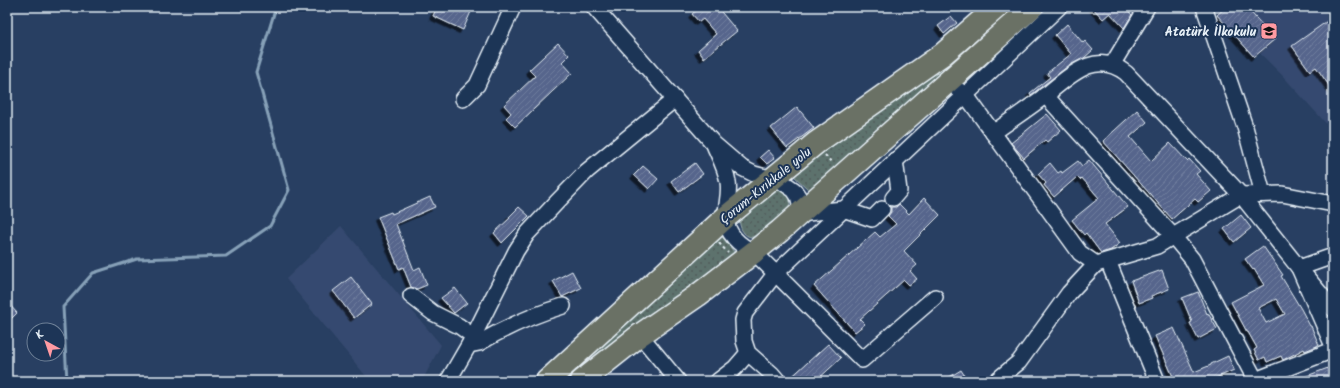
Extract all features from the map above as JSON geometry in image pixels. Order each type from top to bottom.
[{"type":"highway","name":"Çorum-Kırıkkale yolu","points":[[547,381],[660,275],[772,178],[816,143],[943,54],[997,7]]},
{"type":"highway","points":[[582,381],[640,335],[698,295],[754,252],[843,176],[1032,7]]},
{"type":"street","points":[[463,98],[477,85],[513,7]]},
{"type":"street","points":[[594,7],[714,144],[742,168],[754,174],[772,178],[787,184],[794,190],[800,203],[799,214],[843,209],[872,219],[882,209]]},
{"type":"street","points":[[1112,65],[1148,7]]},
{"type":"street","points":[[1204,7],[1245,127],[1264,194]]},
{"type":"street","points":[[778,381],[748,353],[744,341],[743,320],[745,313],[775,274],[1057,8]]},
{"type":"street","points":[[993,133],[1045,95],[1073,72],[1096,64],[1112,65],[1120,68],[1241,195],[1333,309]]},
{"type":"street","points":[[946,84],[965,94],[1080,253],[1102,262],[1158,381]]},
{"type":"street","points":[[1045,95],[1173,236],[1192,259],[1255,381],[1333,350]]},
{"type":"street","points":[[448,381],[514,255],[527,234],[587,171],[674,99]]},
{"type":"street","points":[[714,144],[728,181],[729,191],[726,217],[728,226],[735,240],[754,252],[862,360],[935,297]]},
{"type":"street","points":[[893,198],[899,191],[895,160]]},
{"type":"street","points":[[996,381],[1019,362],[1069,293],[1102,262],[1157,246],[1241,195],[1282,194],[1333,204]]},
{"type":"street","points":[[1299,268],[1333,256]]},
{"type":"street","points":[[1299,268],[1333,346]]},
{"type":"street","points":[[411,296],[433,313],[459,326],[474,344],[479,343],[507,327],[525,319],[563,306]]},
{"type":"street","points":[[640,335],[678,381]]},
{"type":"street","points":[[718,381],[735,368],[748,353]]},
{"type":"path","points":[[816,143],[843,176]]},
{"type":"shaded area","points":[[1213,7],[1311,7],[1316,11],[1333,15],[1333,131],[1281,74]]},
{"type":"shaded area","points":[[341,226],[441,345],[422,381],[370,381],[286,279]]},
{"type":"green space","points":[[1007,7],[1019,7],[811,192],[792,174]]},
{"type":"green space","points":[[775,189],[783,191],[790,200],[787,211],[755,237],[748,236],[741,228],[740,218]]},
{"type":"green space","points":[[720,234],[735,253],[625,333],[570,381],[560,381]]},
{"type":"building","points":[[437,7],[473,7],[463,30],[433,16]]},
{"type":"building","points":[[700,7],[717,7],[737,31],[704,58],[698,50],[716,34],[703,19],[699,22],[692,14]]},
{"type":"building","points":[[1092,7],[1125,7],[1132,15],[1124,28],[1110,13],[1103,19]]},
{"type":"building","points":[[1226,7],[1246,7],[1275,39],[1254,57],[1217,15]]},
{"type":"building","points":[[951,16],[957,23],[944,34],[938,26]]},
{"type":"building","points":[[1333,17],[1333,91],[1316,67],[1310,71],[1292,46]]},
{"type":"building","points":[[1067,24],[1083,43],[1085,41],[1093,50],[1084,58],[1068,66],[1031,95],[1030,93],[1050,77],[1047,73],[1071,54],[1055,35]]},
{"type":"building","points":[[558,43],[569,55],[562,62],[572,73],[515,127],[506,118],[511,113],[504,105],[535,76],[529,70]]},
{"type":"building","points":[[797,107],[814,128],[787,148],[771,128]]},
{"type":"building","points":[[1137,110],[1147,122],[1130,137],[1151,161],[1170,143],[1187,161],[1189,159],[1200,171],[1196,174],[1211,191],[1198,202],[1195,199],[1172,219],[1103,141]]},
{"type":"building","points":[[1047,114],[1061,130],[1047,142],[1045,140],[1024,158],[1011,143]]},
{"type":"building","points":[[768,150],[775,158],[767,164],[760,157]]},
{"type":"building","points":[[1089,160],[1128,207],[1105,224],[1120,243],[1111,250],[1101,253],[1086,233],[1084,235],[1072,220],[1099,198],[1082,178],[1080,180],[1077,177],[1054,197],[1044,185],[1046,183],[1038,174],[1050,163],[1058,173],[1061,171],[1062,173],[1078,161],[1082,166]]},
{"type":"building","points":[[695,163],[703,174],[679,192],[671,181]]},
{"type":"building","points":[[643,166],[658,179],[649,189],[634,175]]},
{"type":"building","points":[[430,197],[435,207],[396,224],[414,270],[420,267],[427,285],[417,289],[411,287],[403,267],[399,269],[378,217],[391,212],[392,214]]},
{"type":"building","points":[[924,198],[940,215],[904,251],[917,265],[910,271],[917,279],[909,285],[904,280],[860,319],[865,324],[855,332],[814,286],[875,232],[880,237],[896,224],[888,216],[891,212],[891,207],[896,207],[899,204],[909,214]]},
{"type":"building","points":[[519,207],[529,216],[502,243],[494,233]]},
{"type":"building","points":[[1241,215],[1251,228],[1234,242],[1224,229]]},
{"type":"building","points":[[1263,246],[1283,275],[1281,276],[1311,326],[1319,345],[1305,351],[1304,349],[1283,360],[1281,356],[1267,362],[1265,357],[1259,360],[1254,350],[1257,348],[1231,302],[1264,285],[1254,269],[1253,270],[1245,259]],"holes":[[[1276,299],[1285,314],[1266,323],[1258,308]]]},
{"type":"building","points":[[1162,270],[1169,289],[1151,296],[1152,298],[1139,303],[1131,281]]},
{"type":"building","points":[[572,271],[581,288],[562,297],[553,281]]},
{"type":"building","points":[[351,277],[372,304],[354,318],[333,291]]},
{"type":"building","points":[[455,288],[467,303],[454,313],[441,298]]},
{"type":"building","points":[[1198,292],[1207,314],[1208,313],[1217,329],[1198,339],[1190,323],[1192,322],[1182,298]]},
{"type":"building","points":[[7,302],[17,313],[11,319],[7,315]]},
{"type":"building","points":[[1174,328],[1194,372],[1228,356],[1234,370],[1209,381],[1175,381],[1155,336]]},
{"type":"building","points":[[828,344],[841,358],[816,381],[787,381]]},
{"type":"building","points":[[1328,368],[1333,381],[1296,381],[1296,380]]},
{"type":"building","points":[[961,370],[968,381],[943,381]]},
{"type":"waterway","points":[[67,381],[63,307],[93,273],[137,259],[226,256],[270,226],[289,190],[256,72],[276,7]]},
{"type":"place","name":"Atatürk İlkokulu","points":[[1269,31]]}]
